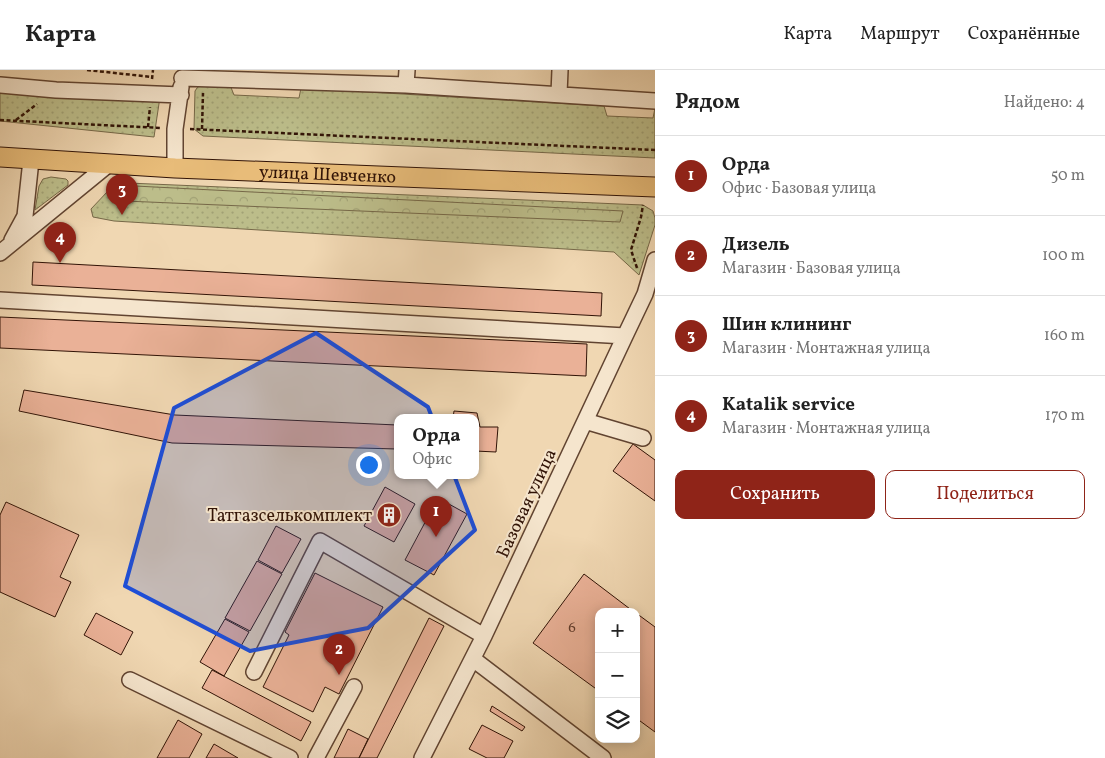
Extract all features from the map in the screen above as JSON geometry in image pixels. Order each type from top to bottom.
[{"type":"main road","name":"улица Шевченко","points":[[0,158],[175,168],[655,187]]},
{"type":"street","points":[[559,94],[560,70]]},
{"type":"street","points":[[175,168],[175,129],[181,95],[182,74],[204,80],[406,78],[559,94],[655,101]]},
{"type":"street","points":[[0,85],[56,90],[181,95]]},
{"type":"street","points":[[4,250],[24,216],[31,160]]},
{"type":"street","points":[[4,250],[109,164]]},
{"type":"street","name":"Базовая улица","points":[[422,758],[473,659],[625,336],[647,298],[655,260]]},
{"type":"street","points":[[0,300],[625,336]]},
{"type":"street","points":[[585,421],[644,438]]},
{"type":"street","points":[[254,672],[320,541],[484,636]]},
{"type":"street","points":[[473,659],[603,758]]},
{"type":"street","points":[[130,680],[290,758]]},
{"type":"street","points":[[316,758],[354,688]]},
{"type":"path","points":[[87,70],[152,77]]},
{"type":"path","points":[[202,129],[204,80]]},
{"type":"path","points":[[14,120],[56,90]]},
{"type":"path","points":[[0,120],[148,128]]},
{"type":"path","points":[[194,129],[655,150]]},
{"type":"path","points":[[643,205],[631,250],[647,298]]},
{"type":"highlighted area","points":[[316,333],[428,407],[475,530],[368,628],[250,651],[125,586],[174,408]]},
{"type":"green space","points":[[199,85],[230,85],[234,95],[299,98],[301,88],[604,106],[607,116],[653,118],[655,108],[655,158],[203,136],[194,129],[195,91]]},
{"type":"green space","points":[[0,89],[160,97],[154,137],[0,121]]},
{"type":"green space","points":[[51,177],[66,179],[68,185],[35,210],[39,186],[43,179]]},
{"type":"green space","points":[[128,183],[643,205],[653,211],[655,225],[639,275],[614,252],[114,221],[93,217],[91,209],[108,191]]},
{"type":"green space","points":[[135,186],[623,211],[620,222],[125,201]]},
{"type":"building","points":[[33,262],[602,293],[601,316],[32,285]]},
{"type":"building","points":[[0,317],[587,344],[586,376],[0,348]]},
{"type":"building","points":[[24,390],[175,415],[394,425],[394,449],[172,443],[19,411]]},
{"type":"building","points":[[454,411],[477,414],[454,414]]},
{"type":"building","points":[[479,422],[480,427],[498,427],[496,452],[479,451]]},
{"type":"building","points":[[633,444],[655,460],[655,501],[613,471]]},
{"type":"building","name":"Татгазселькомплект","points":[[385,487],[415,504],[394,542],[364,526]]},
{"type":"building","points":[[438,498],[467,514],[434,575],[405,560]]},
{"type":"building","points":[[6,502],[79,535],[60,577],[71,582],[55,617],[0,592],[0,515]]},
{"type":"building","points":[[276,526],[301,539],[282,573],[258,560]]},
{"type":"building","points":[[257,561],[282,574],[250,631],[225,618]]},
{"type":"building","points":[[315,573],[383,607],[339,694],[325,687],[313,712],[263,687],[289,635],[285,632]]},
{"type":"building","points":[[584,574],[629,608],[595,608],[595,688],[533,643]]},
{"type":"building","points":[[96,613],[133,632],[121,655],[84,635]]},
{"type":"building","points":[[640,616],[655,627],[655,732],[640,721]]},
{"type":"building","points":[[429,618],[444,626],[377,758],[359,758]]},
{"type":"building","points":[[225,619],[249,632],[224,676],[200,662]]},
{"type":"building","points":[[212,670],[311,722],[301,741],[202,688]]},
{"type":"building","points":[[492,706],[525,727],[522,731],[490,711]]},
{"type":"building","points":[[178,720],[202,734],[189,758],[157,758]]},
{"type":"building","points":[[482,725],[513,741],[504,758],[487,758],[469,749]]},
{"type":"building","points":[[348,729],[368,739],[359,758],[334,758]]},
{"type":"building","points":[[214,744],[238,758],[206,758]]},
{"type":"place","name":"Шин клининг","points":[[122,215]]},
{"type":"place","name":"Katalik service","points":[[60,263]]},
{"type":"place","name":"Татгазселькомплект","points":[[389,515]]},
{"type":"place","name":"Орда","points":[[436,537]]},
{"type":"place","name":"Дизель","points":[[339,675]]}]
